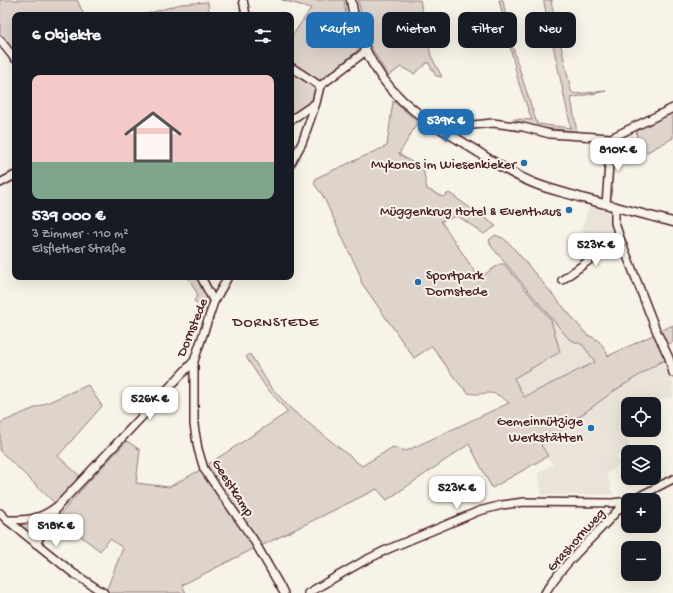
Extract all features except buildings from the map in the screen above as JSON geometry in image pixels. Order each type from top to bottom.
[{"type":"main road","points":[[352,0],[358,29],[366,51],[376,69],[391,90],[417,112],[448,133],[528,181],[673,222]]},
{"type":"street","points":[[242,0],[245,12]]},
{"type":"street","points":[[0,40],[12,55]]},
{"type":"street","points":[[294,157],[302,143],[316,103],[320,86],[366,51]]},
{"type":"street","points":[[294,68],[320,86]]},
{"type":"street","points":[[294,118],[316,103]]},
{"type":"street","points":[[448,133],[452,128],[493,123],[523,127],[550,134],[611,138],[673,108]]},
{"type":"street","points":[[606,204],[611,138]]},
{"type":"street","points":[[0,183],[12,177]]},
{"type":"street","points":[[615,206],[615,223],[620,238],[656,332],[669,358],[673,373]]},
{"type":"street","points":[[562,280],[620,238]]},
{"type":"street","points":[[203,280],[214,302]]},
{"type":"street","name":"Dornstede","points":[[3,517],[28,520],[46,515],[58,506],[194,361],[214,302],[226,280]]},
{"type":"street","name":"Geestkamp","points":[[194,361],[194,425],[198,450],[204,469],[253,539],[284,593]]},
{"type":"street","points":[[647,493],[673,479]]},
{"type":"street","points":[[308,593],[386,550],[472,514],[491,508],[524,502],[621,501]]},
{"type":"street","name":"Dornstede","points":[[36,544],[58,506]]},
{"type":"street","name":"Grashornweg","points":[[548,592],[566,566],[621,508]]},
{"type":"street","points":[[3,517],[72,573],[104,593]]},
{"type":"shaded area","points":[[0,0],[77,0],[83,12],[12,12],[12,49],[0,35]]},
{"type":"shaded area","points":[[282,0],[344,0],[346,12],[308,12],[311,8]]},
{"type":"shaded area","points":[[358,0],[420,0],[422,12],[382,12],[382,48],[429,48],[431,56],[442,77],[436,76],[428,62],[414,74],[401,67],[388,76],[372,48],[374,48],[374,12],[361,12]]},
{"type":"shaded area","points":[[499,0],[503,0],[505,12],[502,12]]},
{"type":"shaded area","points":[[544,0],[553,0],[551,1],[553,12],[546,12]]},
{"type":"shaded area","points":[[208,2],[209,12],[153,12],[181,4]]},
{"type":"shaded area","points":[[306,16],[306,48],[357,48],[358,50],[319,83],[294,65],[294,34]]},
{"type":"shaded area","points":[[510,48],[513,48],[537,124],[571,128],[554,48],[561,48],[571,91],[575,94],[606,91],[571,98],[577,133],[573,131],[524,126],[514,119],[532,120],[519,84]]},
{"type":"shaded area","points":[[294,70],[317,86],[314,102],[294,115]]},
{"type":"shaded area","points":[[393,101],[418,122],[399,154],[423,169],[427,189],[443,197],[449,193],[496,226],[484,234],[458,216],[441,221],[479,278],[500,264],[504,264],[551,320],[560,352],[514,378],[524,397],[595,362],[583,345],[569,339],[491,246],[489,240],[495,235],[503,238],[510,244],[587,335],[600,342],[608,356],[655,334],[667,360],[660,362],[611,393],[541,445],[548,456],[492,488],[469,444],[387,500],[377,489],[261,546],[207,465],[288,412],[265,386],[246,357],[250,354],[270,386],[291,409],[362,466],[393,447],[406,451],[509,403],[493,393],[468,393],[456,380],[432,346],[414,358],[361,282],[361,277],[322,194],[314,184],[316,178],[387,146]]},
{"type":"shaded area","points":[[673,112],[673,138],[640,156],[636,130]]},
{"type":"shaded area","points":[[589,206],[609,210],[610,223],[616,238],[598,251],[582,229]]},
{"type":"shaded area","points":[[190,280],[201,280],[212,301],[208,312],[194,301],[198,295]]},
{"type":"shaded area","points":[[553,319],[569,339],[583,345],[595,362],[524,397],[514,378],[560,352],[551,320]]},
{"type":"shaded area","points":[[673,325],[673,342],[667,345],[660,331]]},
{"type":"shaded area","points":[[667,360],[673,384],[673,397],[661,400],[661,397],[621,397],[621,437],[625,437],[629,445],[621,445],[621,453],[616,456],[620,463],[607,474],[613,495],[542,495],[538,473],[553,465],[541,445],[611,393],[660,362]]},
{"type":"shaded area","points":[[88,385],[102,406],[58,456],[81,477],[56,504],[0,451],[0,423]]},
{"type":"shaded area","points":[[127,441],[140,450],[136,483],[169,487],[200,470],[255,548],[182,585],[186,593],[110,593],[106,591],[123,548],[110,539],[100,551],[57,518]]},
{"type":"shaded area","points":[[52,513],[35,541],[11,522]]},
{"type":"place","name":"Mykonos im Wiesenkieker","points":[[524,163]]},
{"type":"place","name":"Müggenkrug Hotel & Eventhaus","points":[[569,210]]},
{"type":"place","name":"Sportpark Dornstede","points":[[418,282]]},
{"type":"place","name":"Gemeinnützige Werkstätten","points":[[591,428]]},
{"type":"district","name":"DORNSTEDE","points":[[276,321]]}]
